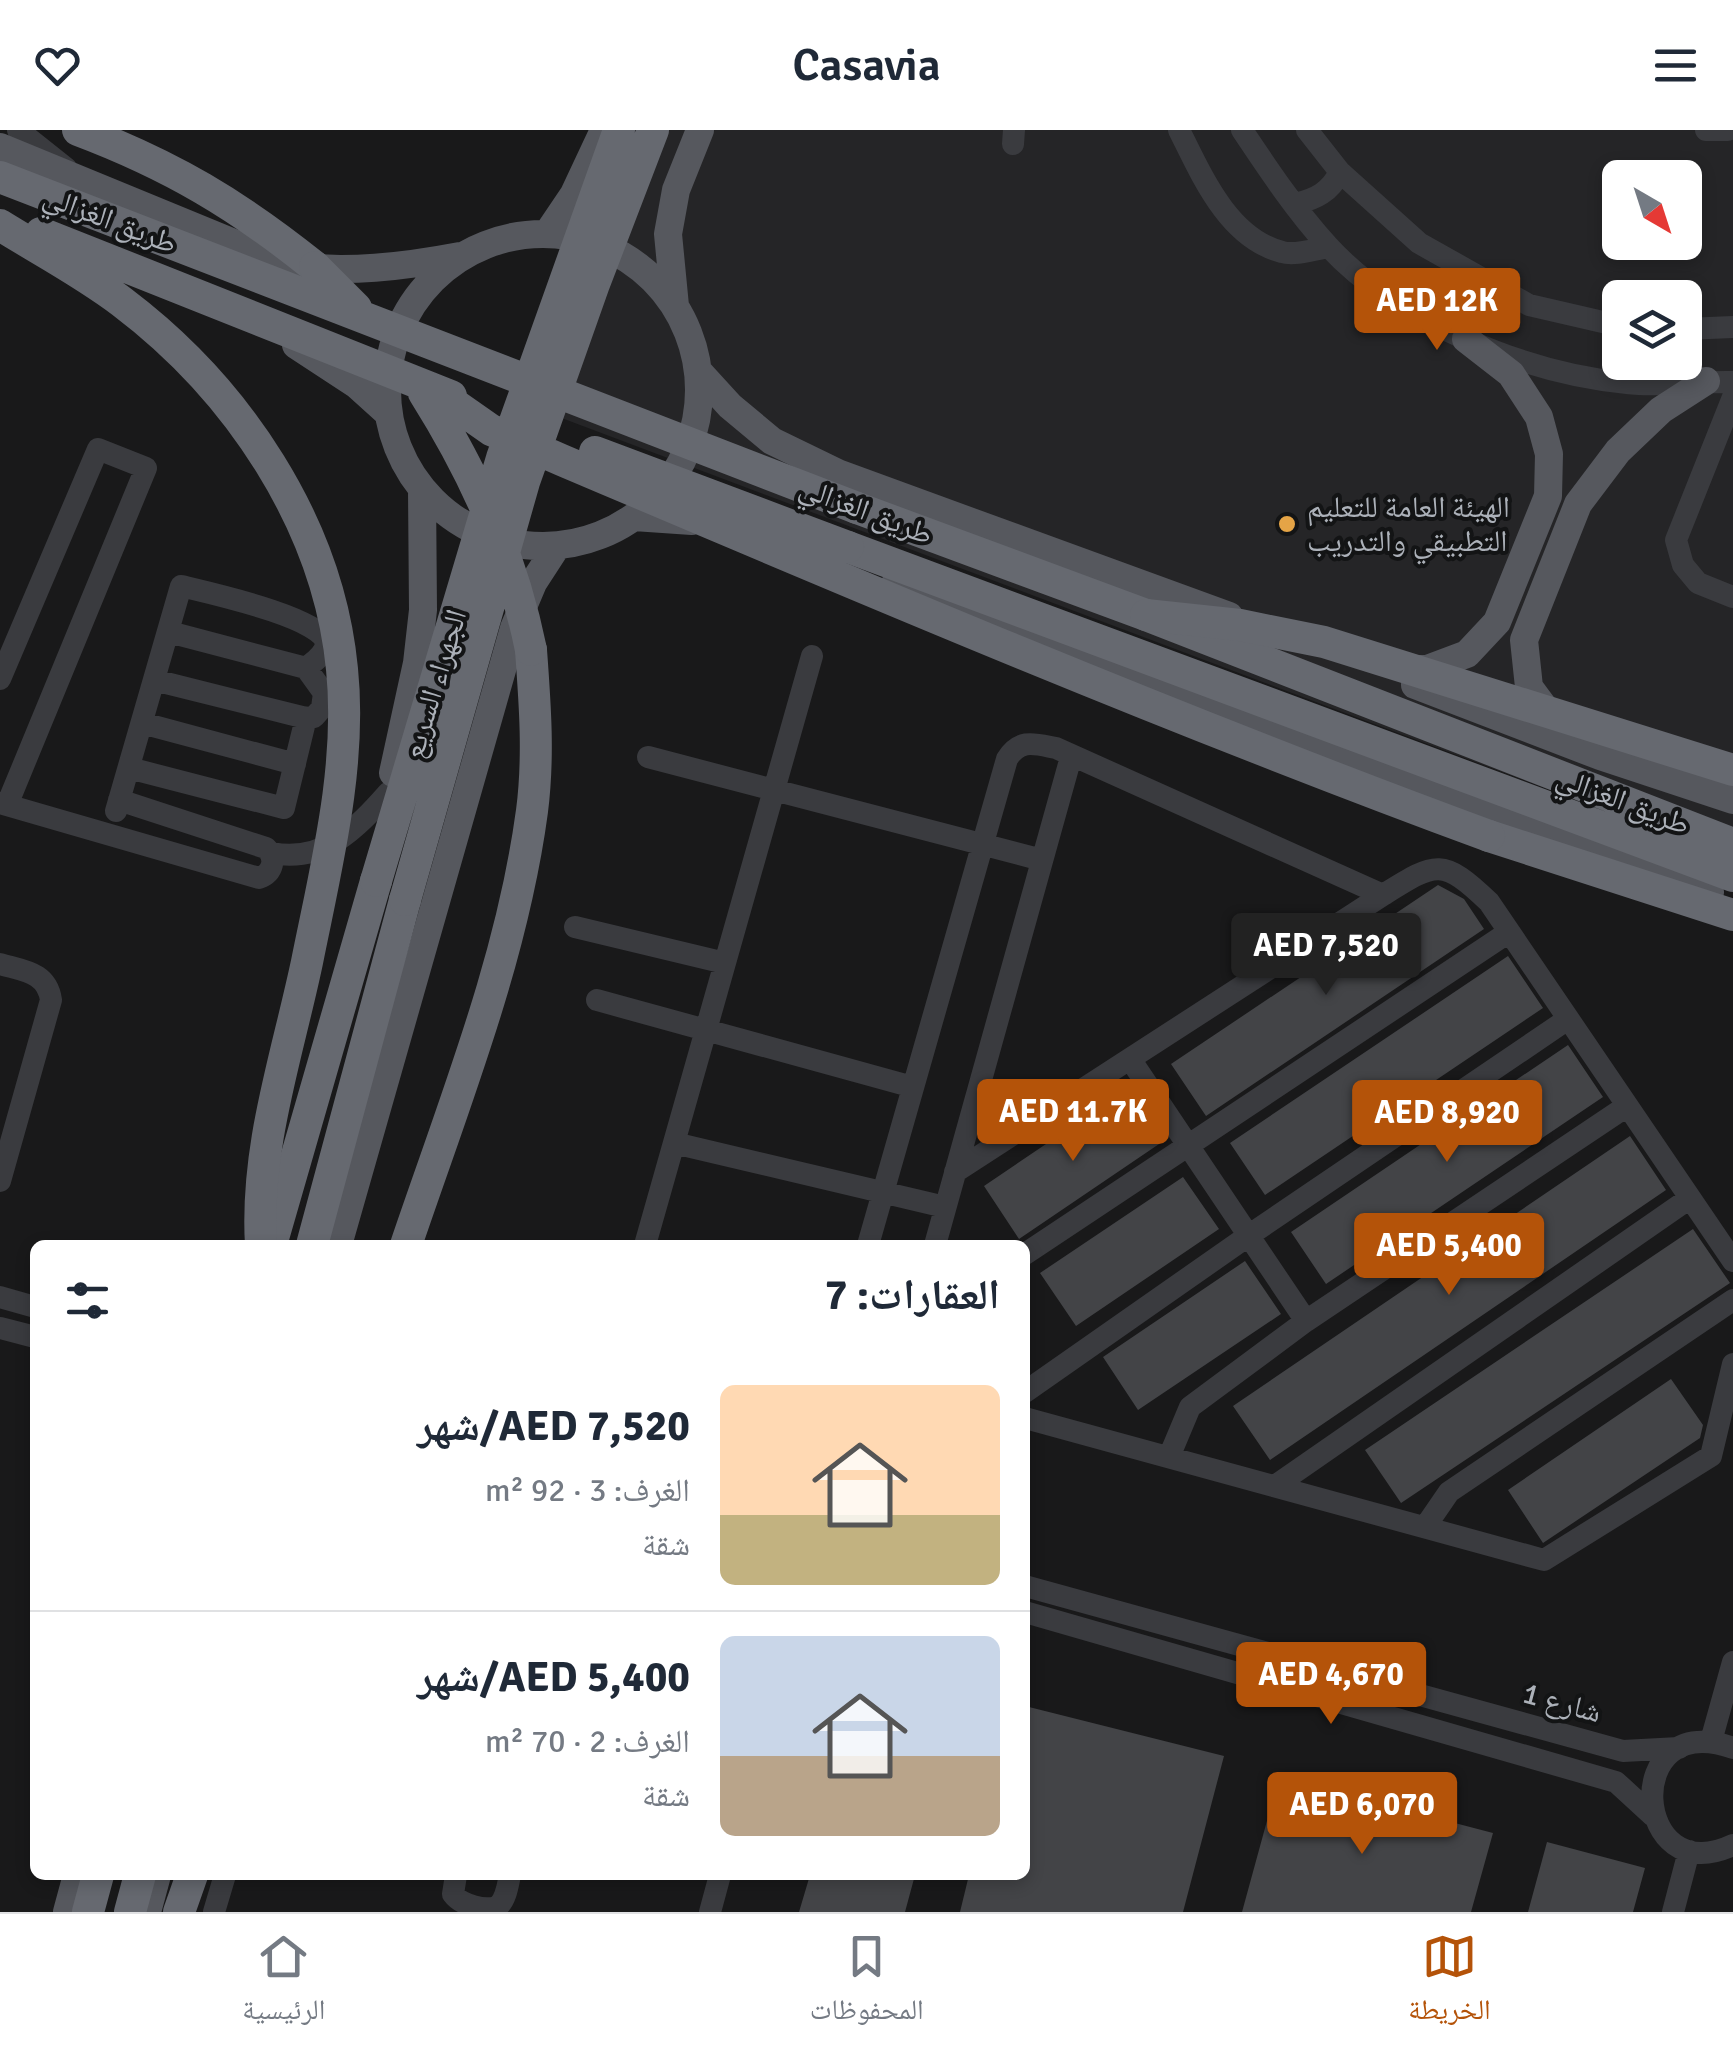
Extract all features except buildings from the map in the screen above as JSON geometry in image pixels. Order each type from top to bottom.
[{"type":"highway","points":[[78,130],[141,154],[205,187],[315,267],[365,317],[419,386],[450,435],[491,515],[522,604],[531,650],[537,730],[532,810],[490,998],[408,1240]]},
{"type":"highway","name":"الجهراء السريع","points":[[272,1240],[502,458],[618,130]]},
{"type":"highway","name":"الجهراء السريع","points":[[313,1240],[410,881],[524,482],[653,130]]},
{"type":"highway","name":"طريق الغزالي","points":[[0,177],[857,508],[1146,615],[1729,867]]},
{"type":"highway","points":[[0,225],[121,301],[183,355],[238,416],[298,514],[334,617],[342,669],[344,725],[336,809],[301,990],[263,1153],[258,1240]]},
{"type":"highway","name":"طريق الغزالي","points":[[0,225],[1729,867]]},
{"type":"highway","points":[[432,388],[490,430],[942,622],[1489,836],[1733,915]]},
{"type":"highway","points":[[1146,615],[1240,625],[1324,642],[1733,770]]},
{"type":"highway","points":[[88,1912],[97,1880]]},
{"type":"highway","points":[[130,1912],[139,1880]]},
{"type":"highway","points":[[179,1912],[190,1880]]},
{"type":"main road","points":[[547,234],[574,194],[604,130]]},
{"type":"main road","points":[[675,308],[668,234],[676,190],[700,130]]},
{"type":"main road","name":"طريق الغزالي","points":[[0,146],[290,266],[329,271],[395,268],[466,255]]},
{"type":"main road","name":"طريق الغزالي","points":[[0,225],[305,349],[358,385],[388,413]]},
{"type":"main road","points":[[547,234],[590,242],[630,260],[662,290],[692,344],[698,370],[695,422],[678,467],[659,494],[634,516],[610,531],[557,546],[526,546],[496,540],[468,528],[422,490],[400,454],[388,413],[388,367],[403,322],[429,284],[466,255],[505,239],[547,234]]},
{"type":"main road","points":[[1368,667],[1427,669],[1467,654],[1497,622],[1548,496],[1549,454],[1539,416],[1511,374],[1466,339]]},
{"type":"main road","name":"طريق الغزالي","points":[[698,370],[730,406],[772,441],[840,474],[1600,756],[1733,800]]},
{"type":"main road","points":[[1600,756],[1552,719],[1528,687],[1524,640],[1578,504],[1618,451],[1661,410],[1719,381]]},
{"type":"main road","name":"الجهراء السريع","points":[[259,1240],[388,793],[417,663],[424,610],[422,490]]},
{"type":"main road","name":"طريق الغزالي","points":[[634,516],[702,521],[752,530],[1733,901]]},
{"type":"main road","name":"الجهراء السريع","points":[[339,1240],[514,628],[533,583],[557,546]]},
{"type":"main road","points":[[67,1912],[76,1880]]},
{"type":"main road","points":[[146,1912],[156,1880]]},
{"type":"street","points":[[18,130],[76,176]]},
{"type":"street","points":[[1179,130],[1213,194],[1244,234],[1284,254],[1329,247]]},
{"type":"street","points":[[1242,130],[1329,247],[1403,305],[1466,339],[1560,374],[1630,384],[1719,381]]},
{"type":"street","points":[[1308,130],[1340,172],[1418,243],[1529,305],[1602,322]]},
{"type":"street","points":[[1706,130],[1728,130]]},
{"type":"street","points":[[1295,204],[1315,200],[1333,186],[1340,172]]},
{"type":"street","points":[[1702,328],[1733,327]]},
{"type":"street","points":[[1733,397],[1676,540],[1683,566],[1698,583],[1733,597]]},
{"type":"street","points":[[0,679],[98,449],[146,468],[4,804],[259,878],[270,871],[272,854]]},
{"type":"street","points":[[110,834],[181,586],[301,620],[323,634],[324,652],[306,668]]},
{"type":"street","points":[[154,680],[306,718],[314,718],[322,708],[324,692],[306,668],[169,632]]},
{"type":"street","points":[[647,1240],[812,656]]},
{"type":"street","points":[[129,768],[284,808],[306,718]]},
{"type":"street","points":[[142,723],[295,764]]},
{"type":"street","points":[[869,1240],[982,845],[1014,748],[1027,742],[1056,748],[1383,894]]},
{"type":"street","points":[[648,757],[1042,860]]},
{"type":"street","points":[[936,1240],[1071,757]]},
{"type":"street","points":[[120,800],[266,848],[272,854],[294,857],[316,852],[364,820],[388,793]]},
{"type":"street","points":[[955,1172],[1383,894],[1418,874],[1441,867],[1462,876],[1489,902],[1733,1261]]},
{"type":"street","points":[[574,927],[725,963]]},
{"type":"street","points":[[1030,1251],[1509,932]]},
{"type":"street","points":[[0,964],[42,978],[49,986],[51,1000],[0,1181]]},
{"type":"street","points":[[597,1000],[914,1087]]},
{"type":"street","points":[[1030,1389],[1568,1019]]},
{"type":"street","points":[[1130,1059],[1306,1320]]},
{"type":"street","points":[[1169,1458],[1190,1407],[1306,1320],[1627,1106]]},
{"type":"street","points":[[674,1143],[946,1206]]},
{"type":"street","points":[[1275,1486],[1690,1198]]},
{"type":"street","points":[[0,1297],[30,1306]]},
{"type":"street","points":[[1425,1528],[1450,1492],[1733,1300]]},
{"type":"street","points":[[0,1328],[30,1336]]},
{"type":"street","points":[[1030,1419],[1544,1560],[1711,1456],[1733,1364]]},
{"type":"street","name":"شارع 1","points":[[1030,1587],[1623,1751],[1722,1745]]},
{"type":"street","name":"شارع 1","points":[[1030,1613],[1616,1782],[1653,1816],[1674,1843],[1690,1850]]},
{"type":"street","points":[[1722,1745],[1733,1662]]},
{"type":"street","points":[[1653,1816],[1650,1796],[1654,1777],[1664,1760],[1679,1748]]},
{"type":"street","points":[[1673,1912],[1690,1850],[1706,1853],[1733,1845]]},
{"type":"street","points":[[214,1912],[224,1880]]},
{"type":"street","points":[[455,1880],[453,1894],[457,1900],[470,1906],[494,1908],[502,1904],[509,1880]]},
{"type":"street","points":[[710,1912],[719,1880]]},
{"type":"street","points":[[725,1912],[734,1880]]},
{"type":"shaded area","name":"الهيئة العامة للتعليم التطبيقي والتدريب","points":[[633,130],[1733,130],[1733,859],[535,408]]},
{"type":"place","name":"الهيئة العامة للتعليم التطبيقي والتدريب","points":[[1287,524]]}]
